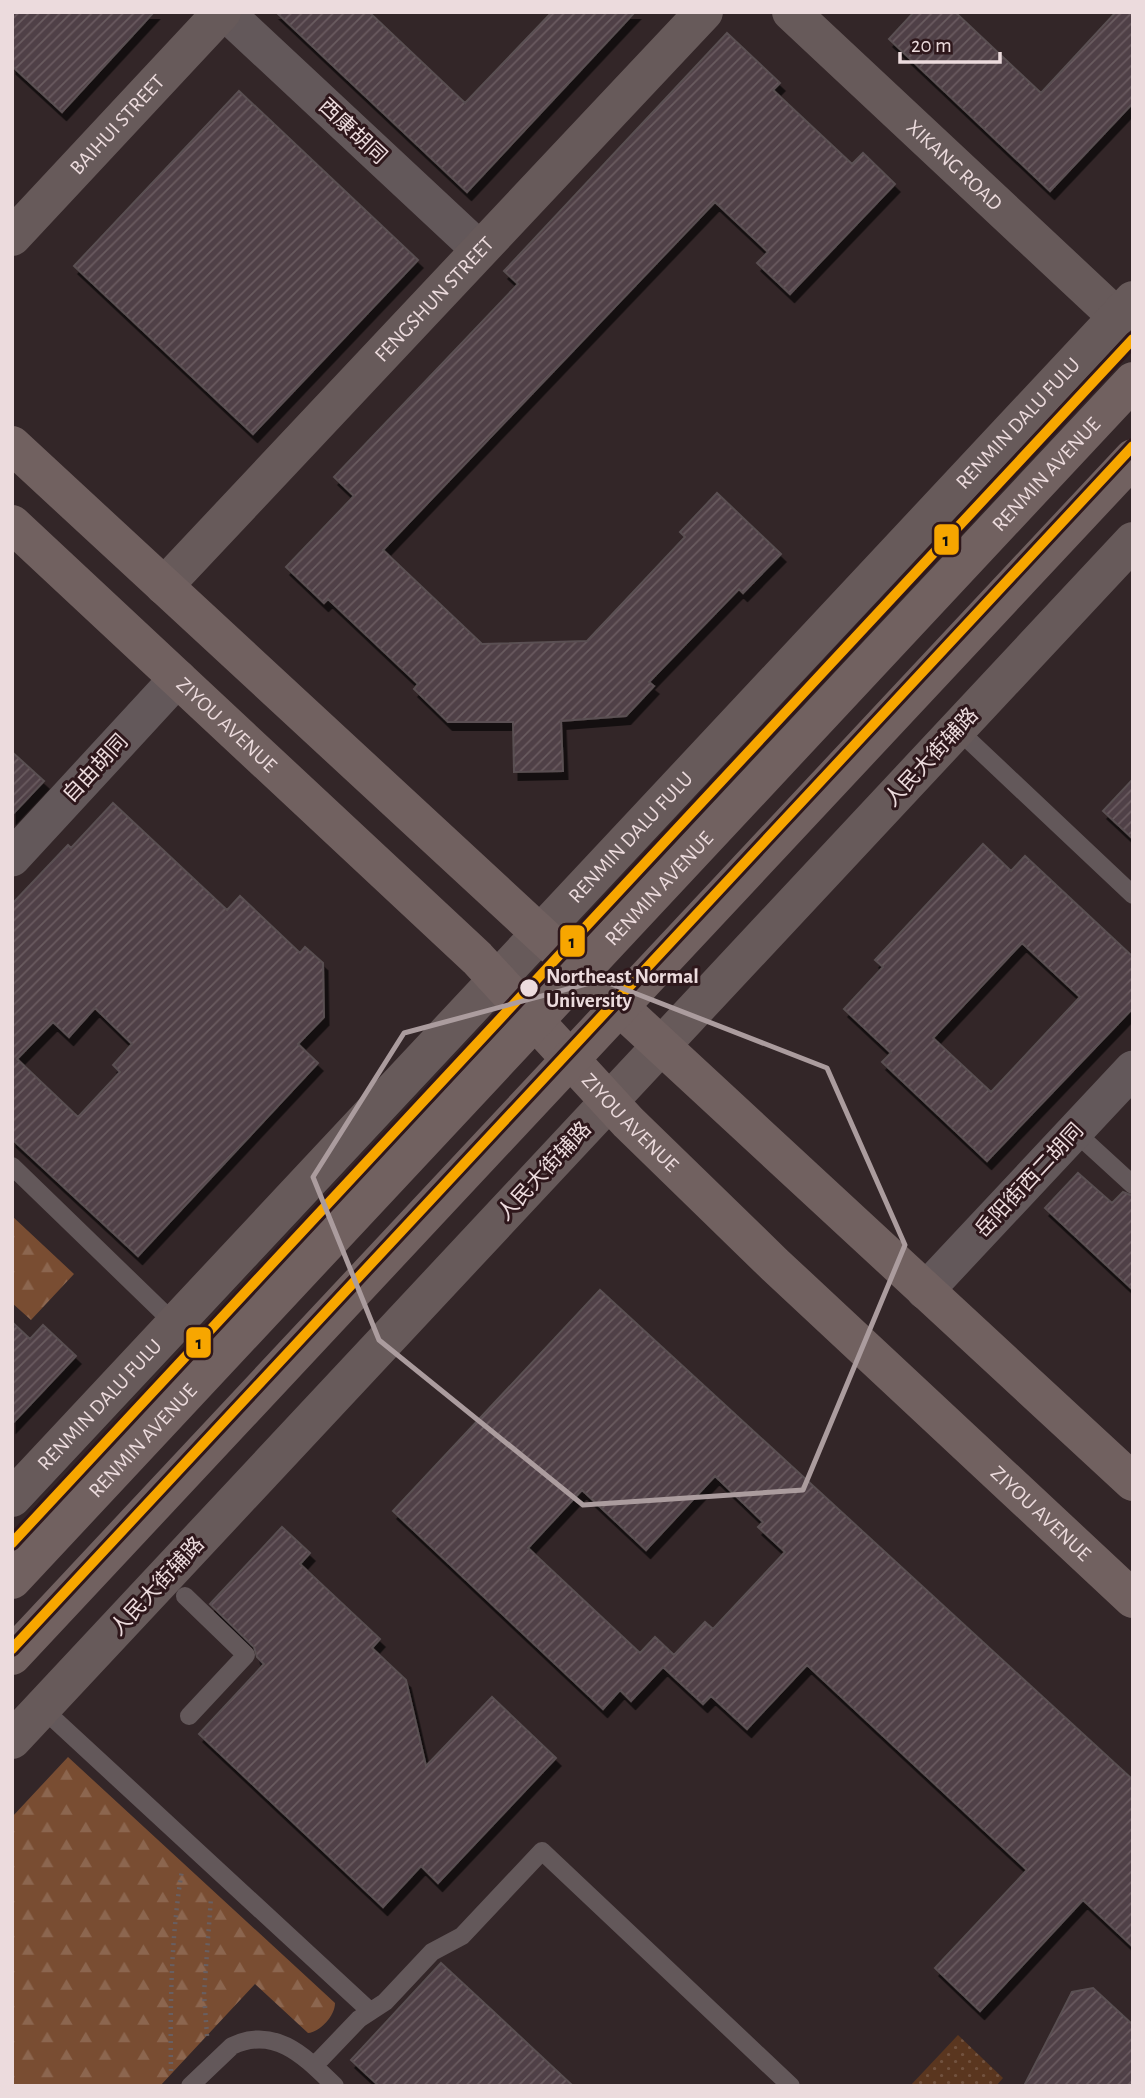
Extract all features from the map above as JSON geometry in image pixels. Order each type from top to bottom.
[{"type":"main road","name":"BAIHUI STREET","points":[[12,237],[224,12]]},
{"type":"main road","name":"FENGSHUN STREET","points":[[164,586],[704,12]]},
{"type":"main road","name":"XIKANG ROAD","points":[[791,12],[1125,308]]},
{"type":"main road","name":"RENMIN DALU FULU","points":[[12,1498],[1125,308]]},
{"type":"main road","name":"RENMIN AVENUE","points":[[12,1580],[1133,381]]},
{"type":"main road","points":[[12,445],[1133,1482]]},
{"type":"main road","points":[[12,1656],[1133,458]]},
{"type":"main road","name":"ZIYOU AVENUE","points":[[12,524],[497,979],[609,1102],[774,1264],[1133,1599]]},
{"type":"main road","name":"人民大街辅路","points":[[12,1740],[1133,541]]},
{"type":"street","name":"西康胡同","points":[[224,12],[480,250]]},
{"type":"street","name":"自由胡同","points":[[12,858],[178,678]]},
{"type":"street","name":"岳阳街西二胡同","points":[[925,1291],[1133,1069]]},
{"type":"lane","points":[[957,729],[1133,895]]},
{"type":"lane","points":[[1074,1131],[1133,1185]]},
{"type":"lane","points":[[12,1166],[175,1324]]},
{"type":"lane","points":[[185,1596],[246,1655],[189,1716]]},
{"type":"lane","points":[[42,1708],[370,2011]]},
{"type":"lane","points":[[314,2066],[359,2019],[385,2002],[432,1952],[462,1936],[542,1851],[791,2086]]},
{"type":"lane","points":[[190,2086],[209,2064],[241,2042],[270,2039],[297,2050],[335,2086]]},
{"type":"path","points":[[171,2074],[170,2000],[174,1924],[187,1842]]},
{"type":"path","points":[[209,2064],[204,1994],[206,1930],[215,1868]]},
{"type":"highlighted area","points":[[601,980],[827,1068],[905,1245],[803,1490],[583,1505],[379,1340],[313,1177],[404,1033]]},
{"type":"shaded area","points":[[958,2035],[1003,2078],[996,2086],[910,2086]]},
{"type":"green space","points":[[12,1216],[74,1274],[31,1320],[12,1303]]},
{"type":"green space","points":[[68,1757],[335,2003],[326,2022],[317,2030],[308,2033],[255,1984],[160,2086],[12,2086],[12,1817]]},
{"type":"building","points":[[12,12],[154,12],[62,112],[12,66]]},
{"type":"building","points":[[276,12],[369,12],[465,103],[552,12],[635,12],[467,192]]},
{"type":"building","points":[[914,12],[955,12],[1041,93],[1116,12],[1133,12],[1133,103],[1050,191],[889,39]]},
{"type":"building","points":[[727,33],[780,83],[773,90],[852,164],[863,153],[895,184],[790,294],[757,263],[768,252],[715,202],[383,550],[482,644],[587,641],[685,537],[680,532],[717,493],[781,554],[743,593],[739,589],[649,682],[654,686],[626,716],[561,721],[563,771],[514,772],[513,722],[448,722],[414,689],[418,684],[328,599],[324,603],[286,567],[354,496],[334,477],[518,284],[504,271]]},
{"type":"building","points":[[239,91],[418,260],[253,434],[74,266]]},
{"type":"building","points":[[12,752],[44,781],[12,815]]},
{"type":"building","points":[[1133,779],[1133,839],[1103,811]]},
{"type":"building","points":[[113,803],[227,910],[240,896],[300,953],[305,947],[323,963],[324,1017],[298,1044],[318,1063],[138,1256],[12,1139],[12,904],[68,845],[71,848]],"holes":[[[95,1008],[132,1044],[113,1065],[120,1072],[78,1117],[17,1059],[53,1022],[69,1037]]]},
{"type":"building","points":[[983,844],[1011,871],[1025,856],[1133,957],[1133,1008],[987,1161],[882,1062],[891,1053],[844,1009],[883,967],[875,960]],"holes":[[[1022,943],[1080,997],[991,1092],[933,1038]]]},
{"type":"building","points":[[1078,1173],[1112,1203],[1123,1192],[1133,1196],[1133,1290],[1045,1208]]},
{"type":"building","points":[[600,1290],[1133,1780],[1133,1947],[1083,1900],[980,2011],[935,1968],[1027,1870],[807,1665],[747,1729],[711,1696],[703,1704],[663,1667],[631,1701],[620,1690],[603,1709],[393,1511]],"holes":[[[715,1476],[763,1522],[758,1527],[785,1552],[713,1629],[705,1622],[674,1655],[655,1637],[640,1653],[528,1548],[582,1490],[646,1550]]]},
{"type":"building","points":[[12,1322],[30,1339],[43,1325],[76,1356],[12,1424]]},
{"type":"building","points":[[282,1527],[310,1553],[300,1564],[380,1639],[372,1648],[406,1680],[426,1766],[492,1697],[556,1758],[438,1883],[421,1866],[383,1907],[199,1734],[264,1664],[257,1657],[254,1647],[210,1604]]},
{"type":"building","points":[[441,1963],[573,2086],[379,2086],[351,2060]]},
{"type":"building","points":[[1093,1988],[1133,2025],[1133,2086],[1024,2086],[1072,1992]]},
{"type":"transit line","name":"1","points":[[12,1543],[1133,339]]},
{"type":"transit line","name":"1","points":[[12,1649],[1133,446]]},
{"type":"place","name":"Northeast Normal University","points":[[529,988]]}]
